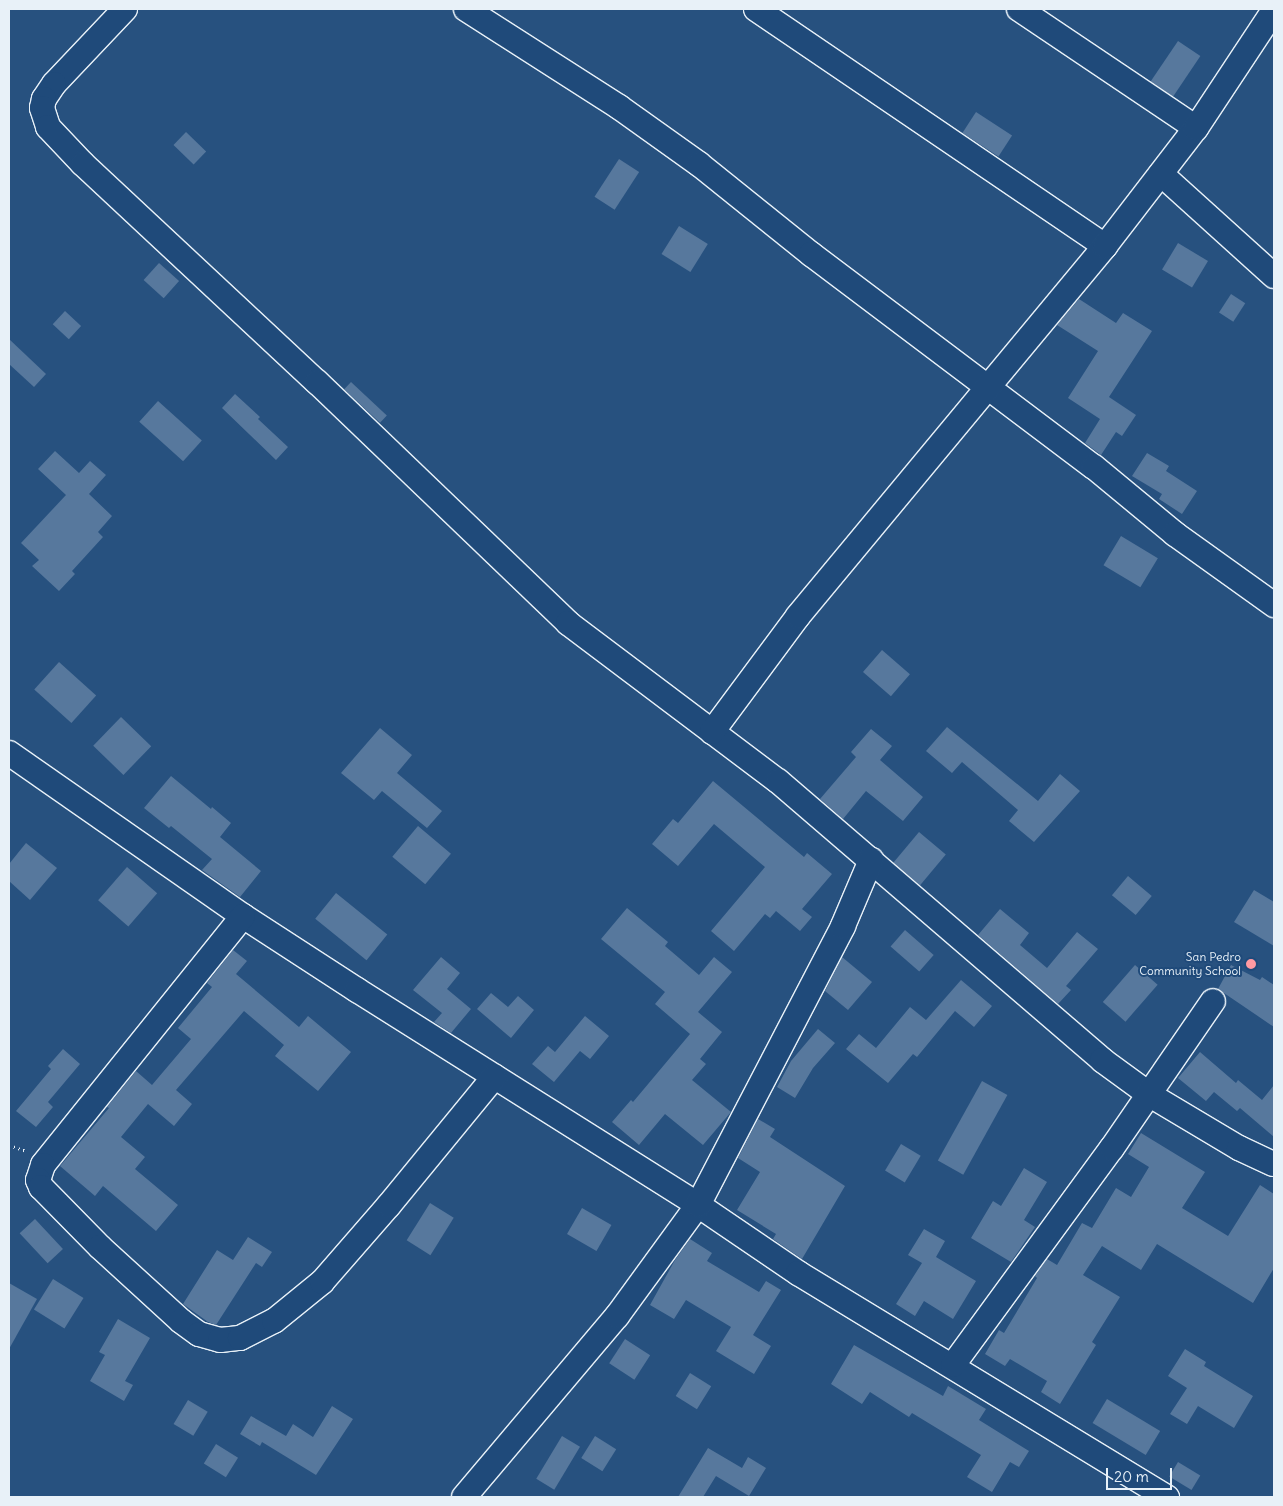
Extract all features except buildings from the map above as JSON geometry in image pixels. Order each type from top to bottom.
[{"type":"street","points":[[125,9],[54,84],[44,99],[42,108],[48,127],[83,164],[316,382],[568,623],[778,781],[1102,1060],[1150,1095],[1239,1148],[1274,1164]]},
{"type":"street","points":[[466,9],[619,107],[699,164],[811,254],[1094,467],[1175,534],[1274,605]]},
{"type":"street","points":[[756,9],[1105,246]]},
{"type":"street","points":[[1026,10],[1196,128]]},
{"type":"street","points":[[712,732],[798,616],[1105,246],[1196,128],[1274,10]]},
{"type":"street","points":[[1161,174],[1274,276]]},
{"type":"street","points":[[9,753],[242,916],[698,1205],[798,1273],[953,1365],[1167,1497]]},
{"type":"street","points":[[464,1497],[617,1316],[698,1205],[843,926],[871,860]]},
{"type":"street","points":[[242,916],[44,1165],[38,1180],[41,1187],[100,1247],[181,1321],[199,1334],[220,1340],[240,1338],[274,1320],[322,1282],[494,1077]]},
{"type":"street","points":[[953,1365],[1150,1095],[1213,1001]]},
{"type":"place","name":"San Pedro Community School","points":[[1251,964]]}]
